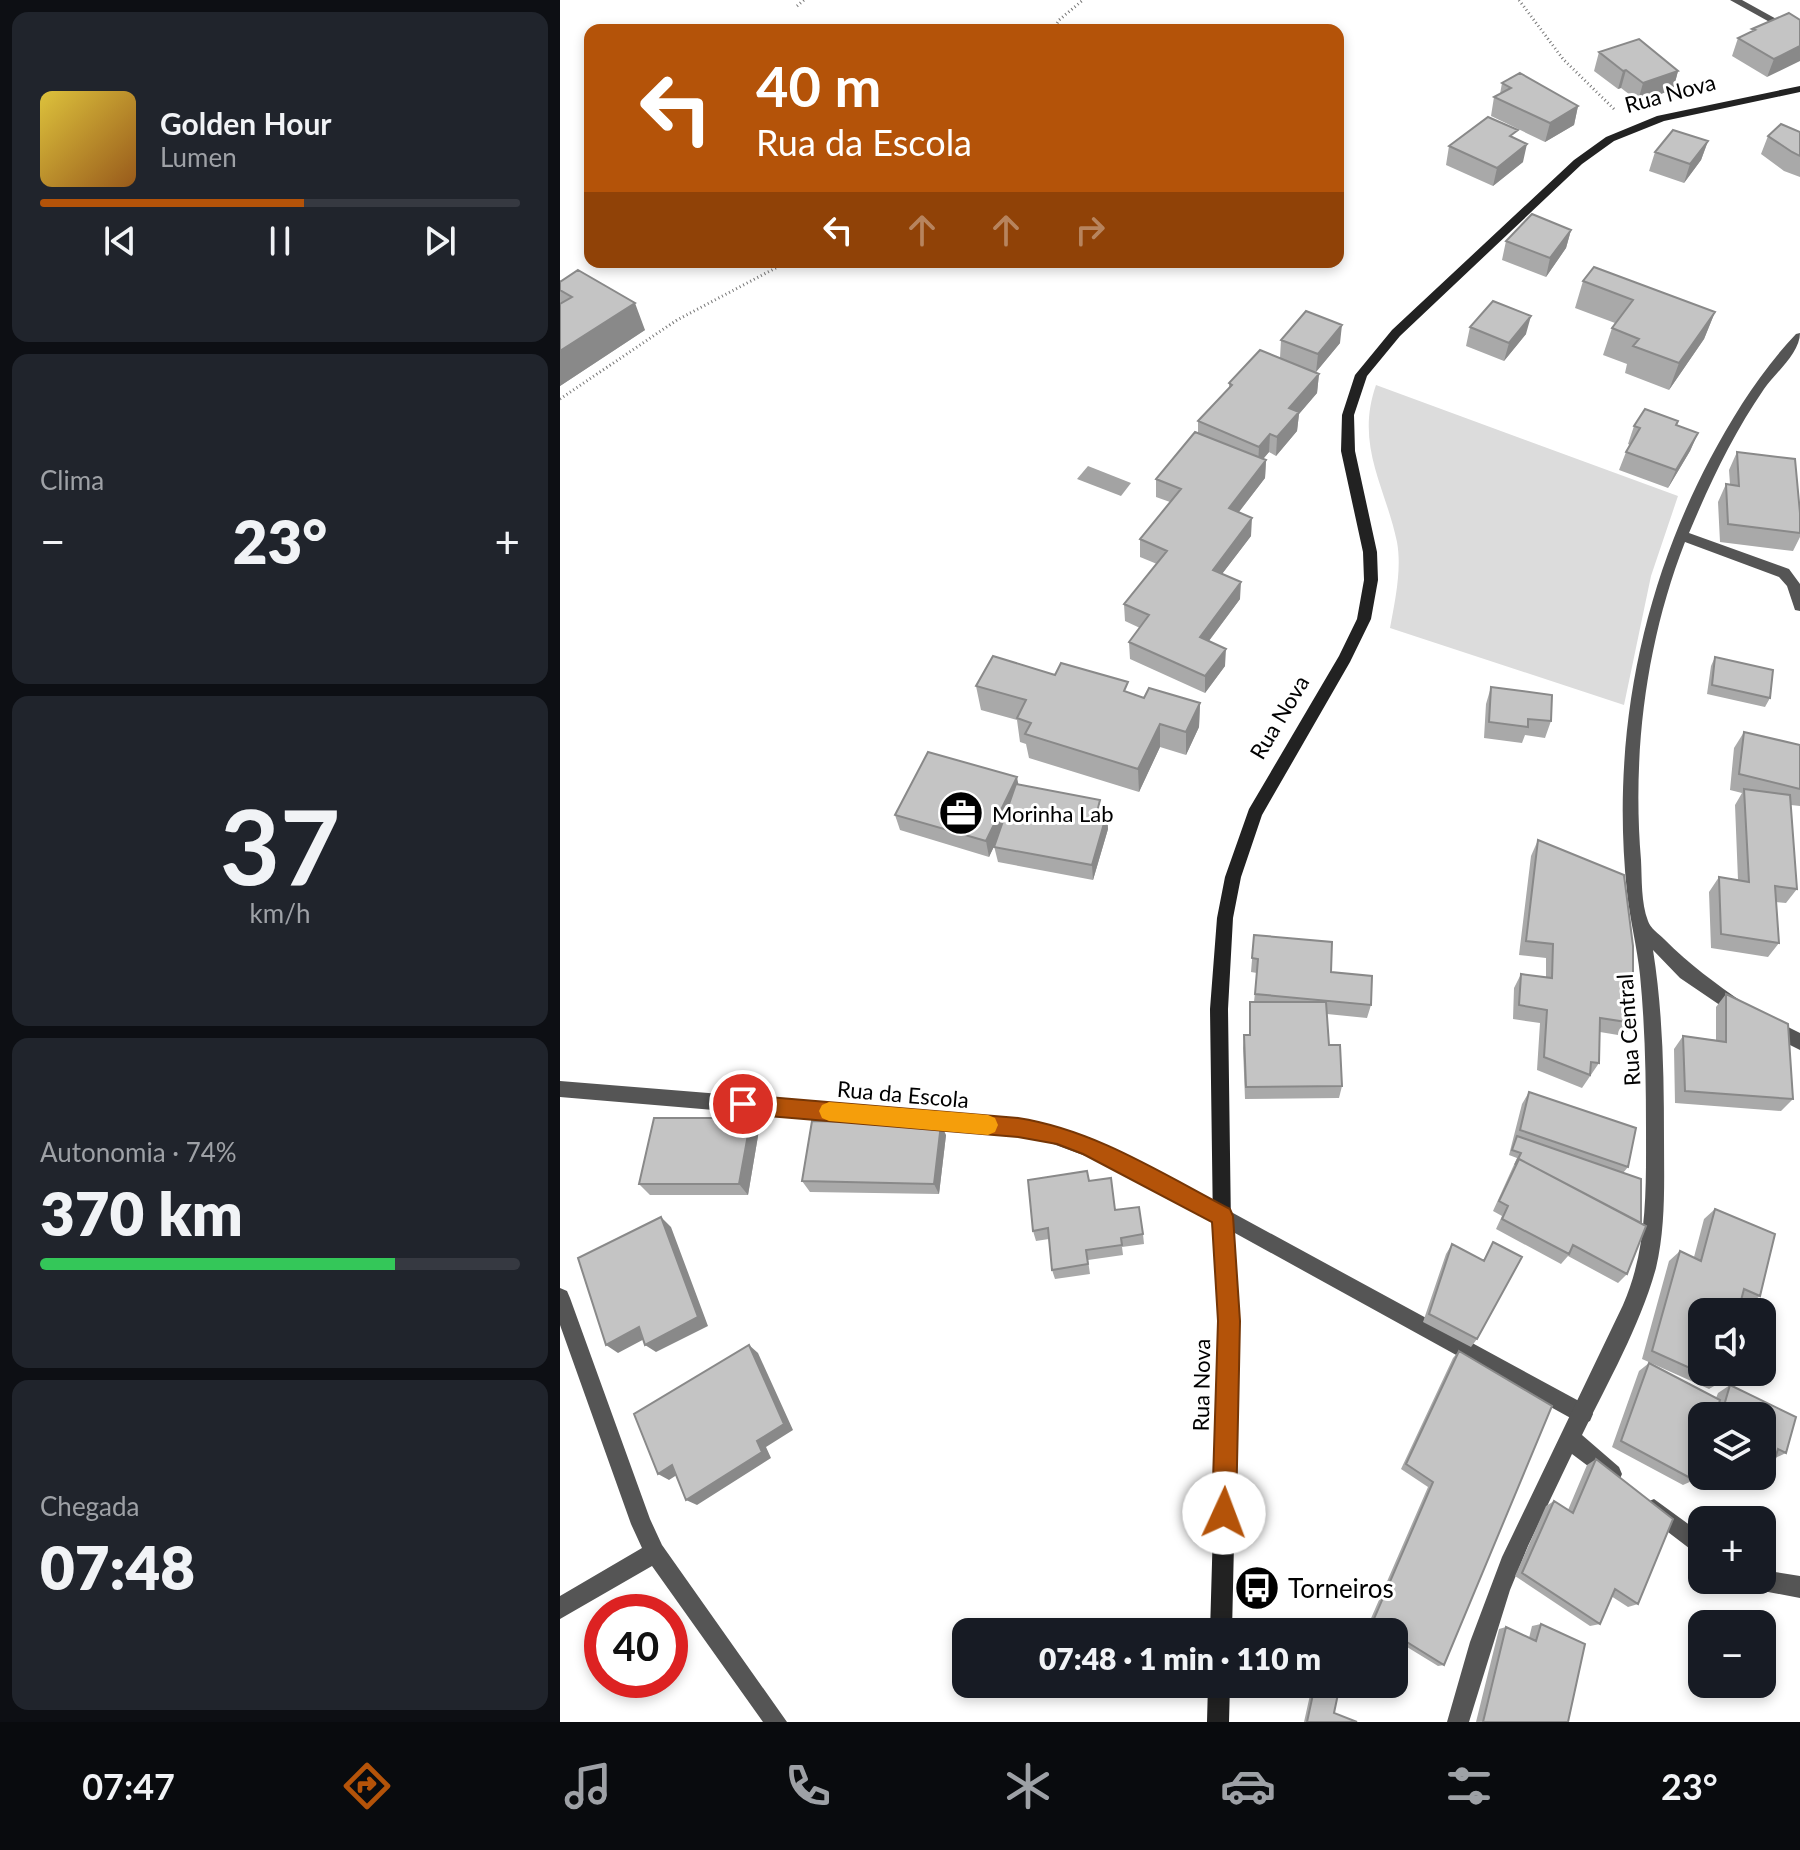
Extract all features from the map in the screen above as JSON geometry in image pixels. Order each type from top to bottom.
[{"type":"street","points":[[1735,0],[1800,36]]},
{"type":"street","name":"Rua Nova","points":[[1221,1618],[1229,1321],[1222,1216],[1219,987],[1222,941],[1233,877],[1255,814],[1356,639],[1370,593],[1370,552],[1348,442],[1347,424],[1352,396],[1375,355],[1584,158],[1633,128],[1673,115],[1800,89]]},
{"type":"street","name":"Rua Central","points":[[1458,1722],[1493,1605],[1530,1518],[1583,1414],[1631,1308],[1647,1265],[1652,1238],[1655,1124],[1652,1026],[1631,819],[1634,714],[1651,628],[1681,535],[1710,468],[1768,373],[1800,337]]},
{"type":"street","points":[[1681,535],[1784,573],[1793,584],[1800,606]]},
{"type":"street","points":[[1641,927],[1686,973],[1706,988],[1800,1042]]},
{"type":"street","name":"Rua da Escola","points":[[560,1089],[1018,1127],[1058,1134],[1091,1147],[1222,1216],[1583,1414]]},
{"type":"street","points":[[560,1298],[623,1479],[655,1552],[776,1722]]},
{"type":"street","points":[[1570,1439],[1688,1536]]},
{"type":"street","points":[[560,1608],[655,1552]]},
{"type":"street","points":[[1776,1583],[1800,1587]]},
{"type":"street","points":[[1218,1722],[1219,1698]]},
{"type":"path","points":[[797,6],[804,0]]},
{"type":"path","points":[[1057,24],[1083,0]]},
{"type":"path","points":[[1519,0],[1563,59],[1633,128]]},
{"type":"path","points":[[560,399],[677,320],[776,268]]},
{"type":"shaded area","points":[[1376,385],[1678,496],[1651,576],[1624,705],[1390,628],[1399,563],[1392,521],[1370,446],[1370,407]]},
{"type":"shaded area","points":[[1088,466],[1131,483],[1121,496],[1077,479]]},
{"type":"building","points":[[1789,13],[1800,20],[1800,46],[1774,59],[1738,38],[1755,30],[1752,29]]},
{"type":"building","points":[[1639,39],[1678,71],[1643,83],[1599,52]]},
{"type":"building","points":[[1520,73],[1578,106],[1550,123],[1494,97],[1511,88],[1502,83]]},
{"type":"building","points":[[1488,117],[1518,130],[1510,136],[1527,144],[1497,168],[1449,146]]},
{"type":"building","points":[[1781,124],[1800,132],[1800,156],[1768,136]]},
{"type":"building","points":[[1673,130],[1708,141],[1690,164],[1655,152]]},
{"type":"building","points":[[1532,214],[1571,230],[1550,258],[1506,241]]},
{"type":"building","points":[[1594,267],[1715,312],[1679,363],[1633,346],[1639,339],[1612,328],[1633,300],[1583,281]]},
{"type":"building","points":[[578,270],[635,303],[560,351],[560,304],[572,297],[560,290],[560,282]]},
{"type":"building","points":[[1493,301],[1531,316],[1509,343],[1470,327]]},
{"type":"building","points":[[1306,311],[1342,325],[1318,354],[1281,340]]},
{"type":"building","points":[[1260,350],[1319,374],[1289,408],[1299,412],[1277,437],[1270,434],[1259,447],[1198,421]]},
{"type":"building","points":[[1645,409],[1678,421],[1676,425],[1698,433],[1676,470],[1626,452],[1640,428],[1634,426]]},
{"type":"building","points":[[1195,432],[1266,460],[1229,508],[1252,518],[1213,570],[1241,582],[1200,637],[1226,649],[1205,676],[1129,642],[1149,615],[1124,604],[1167,551],[1140,539],[1181,489],[1156,479]]},
{"type":"building","points":[[1737,452],[1795,459],[1800,533],[1728,524],[1726,484],[1739,486]]},
{"type":"building","points":[[993,656],[1055,675],[1061,663],[1128,682],[1124,691],[1144,698],[1149,688],[1200,703],[1186,732],[1160,724],[1138,769],[1025,734],[1031,723],[1017,718],[1026,700],[976,686]]},
{"type":"building","points":[[1715,657],[1773,670],[1770,698],[1712,685]]},
{"type":"building","points":[[1491,687],[1552,695],[1551,721],[1528,719],[1528,727],[1489,722]]},
{"type":"building","points":[[1744,732],[1800,745],[1800,789],[1739,774]]},
{"type":"building","points":[[928,752],[1017,777],[986,841],[895,815]]},
{"type":"building","points":[[1016,784],[1100,800],[1097,812],[1107,813],[1092,865],[994,847]]},
{"type":"building","points":[[1744,789],[1790,795],[1797,889],[1775,886],[1779,943],[1721,934],[1719,877],[1749,882]]},
{"type":"building","points":[[1538,840],[1624,875],[1633,946],[1633,1023],[1600,1018],[1599,1063],[1591,1062],[1590,1075],[1544,1057],[1547,1010],[1519,1005],[1521,974],[1552,978],[1553,944],[1526,941]]},
{"type":"building","points":[[1254,935],[1332,942],[1331,972],[1372,976],[1371,1005],[1255,994],[1258,959],[1252,958]]},
{"type":"building","points":[[1726,994],[1788,1024],[1793,1099],[1685,1091],[1683,1036],[1726,1042]]},
{"type":"building","points":[[1250,1002],[1326,1002],[1329,1045],[1340,1045],[1342,1086],[1246,1087],[1244,1035],[1250,1035]]},
{"type":"building","points":[[1529,1092],[1636,1128],[1628,1167],[1520,1130]]},
{"type":"building","points":[[654,1118],[751,1118],[739,1184],[639,1184]]},
{"type":"building","points":[[812,1121],[941,1124],[934,1184],[802,1181]]},
{"type":"building","points":[[1517,1136],[1641,1179],[1641,1223],[1519,1159],[1515,1165],[1521,1153],[1512,1150]]},
{"type":"building","points":[[1519,1159],[1646,1226],[1627,1274],[1573,1245],[1569,1254],[1502,1219],[1508,1206],[1499,1201]]},
{"type":"building","points":[[1087,1171],[1089,1181],[1111,1178],[1115,1210],[1139,1207],[1143,1234],[1121,1238],[1122,1245],[1086,1250],[1088,1264],[1052,1270],[1048,1228],[1033,1231],[1028,1180]]},
{"type":"building","points":[[1715,1209],[1775,1234],[1760,1296],[1744,1289],[1742,1298],[1688,1298],[1688,1367],[1652,1351],[1680,1251],[1701,1261]]},
{"type":"building","points":[[661,1217],[698,1317],[645,1345],[639,1327],[606,1345],[578,1258]]},
{"type":"building","points":[[1493,1242],[1522,1257],[1477,1339],[1429,1314],[1452,1244],[1484,1261]]},
{"type":"building","points":[[749,1345],[784,1424],[757,1441],[762,1452],[686,1500],[672,1465],[658,1474],[634,1414]]},
{"type":"building","points":[[1459,1351],[1552,1406],[1444,1665],[1408,1643],[1408,1618],[1374,1618],[1433,1482],[1406,1464]]},
{"type":"building","points":[[1649,1363],[1720,1400],[1688,1402],[1688,1477],[1621,1441]]},
{"type":"building","points":[[1732,1386],[1765,1402],[1725,1402]]},
{"type":"building","points":[[1776,1407],[1796,1417],[1786,1453],[1778,1449],[1776,1455]]},
{"type":"building","points":[[1596,1459],[1673,1519],[1638,1604],[1615,1589],[1600,1624],[1522,1573],[1554,1501],[1573,1513]]},
{"type":"building","points":[[1541,1624],[1585,1644],[1568,1722],[1483,1722],[1506,1627],[1536,1641]]},
{"type":"building","points":[[1312,1698],[1337,1698],[1334,1713],[1357,1722],[1307,1722]]},
{"type":"slow traffic","points":[[829,1111],[988,1125]]},
{"type":"place","name":"Morinha Lab","points":[[961,813]]},
{"type":"place","name":"Torneiros","points":[[1257,1588]]},
{"type":"route","points":[[743,1104],[1018,1127],[1058,1134],[1091,1147],[1222,1216],[1229,1321],[1224,1513]]}]
